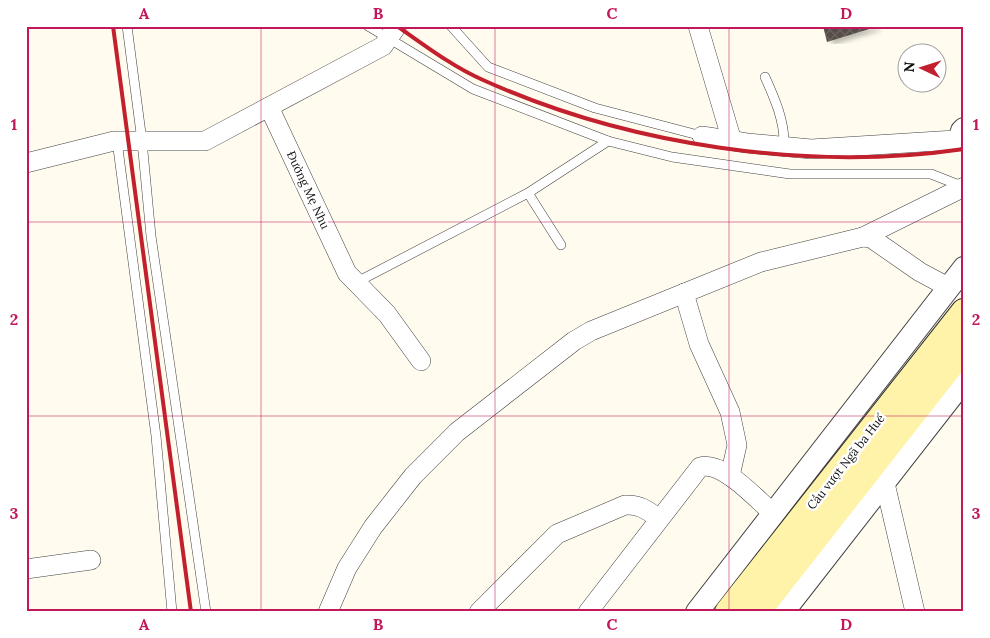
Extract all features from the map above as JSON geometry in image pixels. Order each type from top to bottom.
[{"type":"main road","name":"Cầu vượt Ngã ba Huế","points":[[728,612],[964,312]]},
{"type":"main road","name":"Cầu vượt Ngã ba Huế","points":[[756,612],[964,348]]},
{"type":"street","points":[[698,26],[732,141]]},
{"type":"street","points":[[26,163],[117,141],[205,141],[269,107],[390,37]]},
{"type":"street","name":"Đường Mẹ Nhu","points":[[269,107],[352,278],[387,314],[421,361]]},
{"type":"street","points":[[702,136],[811,149],[955,140],[963,130]]},
{"type":"street","points":[[328,612],[347,568],[373,527],[413,476],[457,432],[574,341],[591,331],[761,262],[863,237],[964,187]]},
{"type":"street","points":[[863,237],[871,238],[920,272],[948,287]]},
{"type":"street","points":[[697,612],[964,268]]},
{"type":"street","points":[[684,293],[699,344],[730,412],[737,445],[730,476]]},
{"type":"street","points":[[783,612],[884,479],[964,380]]},
{"type":"street","points":[[588,612],[658,518],[700,467],[714,466],[730,476],[773,513]]},
{"type":"street","points":[[884,479],[915,612]]},
{"type":"street","points":[[479,612],[557,534],[625,506],[635,504],[647,509],[658,518]]},
{"type":"street","points":[[26,569],[91,560]]},
{"type":"lane","points":[[128,26],[151,236],[206,612]]},
{"type":"lane","points":[[368,26],[390,37],[473,89],[608,141],[672,157],[790,174],[930,174],[964,187]]},
{"type":"lane","points":[[451,26],[488,67],[595,108],[702,136]]},
{"type":"lane","points":[[765,77],[775,100],[784,135],[784,146]]},
{"type":"lane","points":[[117,141],[156,436],[172,612]]},
{"type":"lane","points":[[352,278],[528,193],[608,141]]},
{"type":"lane","points":[[528,193],[561,245]]},
{"type":"building","points":[[823,26],[876,26],[876,27],[827,42]]},
{"type":"railway","points":[[113,26],[191,612]]},
{"type":"railway","points":[[397,26],[450,62],[483,80],[539,103],[597,121],[657,136],[719,148],[843,157],[904,155],[964,149]]}]
